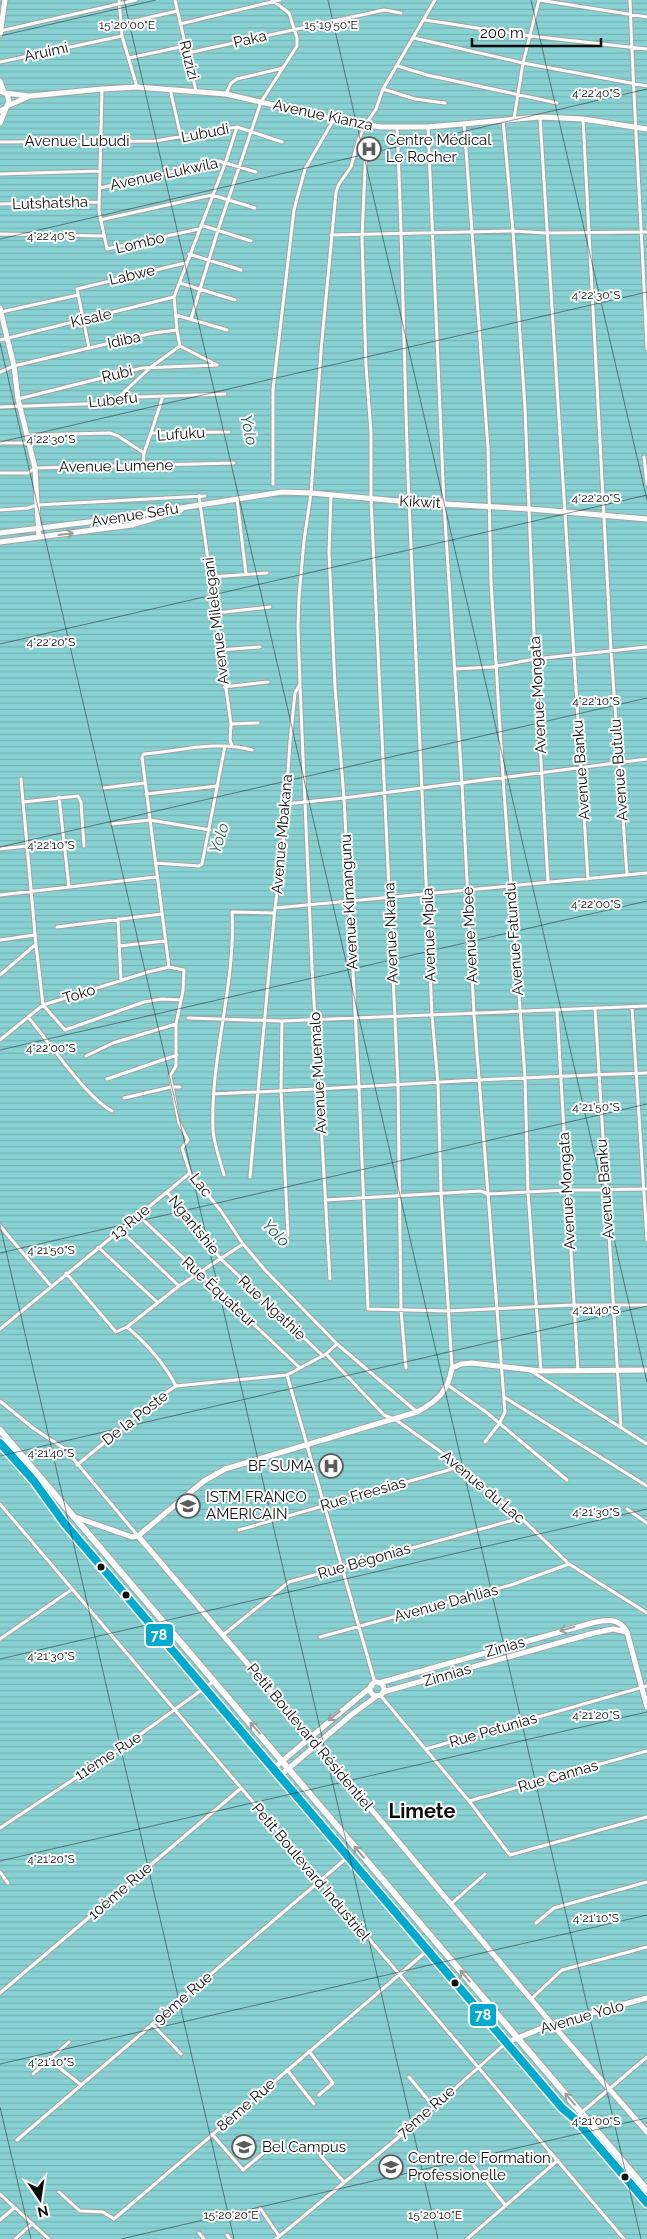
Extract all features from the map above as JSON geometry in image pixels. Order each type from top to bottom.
[{"type":"highway","points":[[0,1430],[283,1760],[647,2190]]},
{"type":"highway","points":[[0,1443],[34,1481],[65,1524],[281,1775],[562,2108],[575,2118],[647,2204]]},
{"type":"street","points":[[0,35],[4,0]]},
{"type":"street","points":[[0,32],[119,2],[136,0]]},
{"type":"street","name":"Ruzizi","points":[[176,0],[196,92]]},
{"type":"street","points":[[180,24],[280,0]]},
{"type":"street","name":"Avenue Mbakana","points":[[250,1178],[295,693],[300,684],[299,597],[311,493],[336,192],[339,184],[351,167],[358,141],[365,125],[376,108],[383,89],[436,0]]},
{"type":"street","points":[[514,119],[523,63],[538,0],[647,18]]},
{"type":"street","points":[[630,0],[632,83],[637,127],[640,232],[645,276],[647,349]]},
{"type":"street","points":[[191,319],[218,230],[230,200],[239,166],[261,102],[297,46],[295,28],[287,10],[272,1]]},
{"type":"street","points":[[119,2],[122,36],[137,87]]},
{"type":"street","name":"Paka","points":[[188,53],[384,10],[401,13]]},
{"type":"street","points":[[121,24],[177,11]]},
{"type":"street","points":[[425,20],[530,36],[647,49]]},
{"type":"street","name":"Aruimi","points":[[0,62],[122,36]]},
{"type":"street","points":[[414,38],[523,63],[647,86]]},
{"type":"street","points":[[129,58],[185,46]]},
{"type":"street","points":[[398,66],[427,75],[557,103]]},
{"type":"street","points":[[226,94],[231,83],[238,79],[284,68]]},
{"type":"street","points":[[0,82],[3,92],[9,99],[0,123]]},
{"type":"street","name":"Avenue Kianza","points":[[3,92],[30,96],[137,87],[226,94],[365,125],[428,127],[540,117],[583,119],[647,129]]},
{"type":"street","name":"Lutshatsha","points":[[102,89],[100,140],[100,220],[102,236]]},
{"type":"street","points":[[170,89],[181,138]]},
{"type":"street","points":[[383,89],[415,99],[445,104]]},
{"type":"street","name":"Avenue Kianza","points":[[0,111],[30,96]]},
{"type":"street","name":"Avenue Banku","points":[[540,117],[588,879]]},
{"type":"street","points":[[273,484],[272,390],[292,218],[305,169],[334,119]]},
{"type":"street","name":"Avenue Butulu","points":[[583,119],[612,651],[627,875]]},
{"type":"street","name":"Avenue Mongata","points":[[503,120],[513,231],[530,509],[535,659],[548,882]]},
{"type":"street","name":"Avenue Fatundu","points":[[464,123],[474,232],[490,506],[491,581],[510,886],[525,1077],[528,1192],[541,1371]]},
{"type":"street","points":[[112,403],[151,367],[180,346],[174,297],[226,161],[236,127]]},
{"type":"street","name":"Lubudi","points":[[155,141],[236,127],[282,142]]},
{"type":"street","name":"Avenue Mpila","points":[[397,127],[402,234],[409,502],[428,893],[432,1016],[438,1084],[441,1192],[452,1368]]},
{"type":"street","name":"Avenue Mbee","points":[[428,127],[444,504],[462,784],[474,1014],[495,1309],[505,1412],[499,1424]]},
{"type":"street","name":"Avenue Lubudi","points":[[0,142],[155,141]]},
{"type":"street","name":"Avenue Nkana","points":[[358,141],[366,145],[363,236],[366,366],[371,433],[371,499],[398,1084],[401,1310],[406,1368]]},
{"type":"street","name":"Avenue Lukwila","points":[[100,188],[220,161],[226,161],[256,172]]},
{"type":"street","name":"Avenue Lukwila","points":[[0,174],[100,171]]},
{"type":"street","points":[[100,220],[212,194],[255,208]]},
{"type":"street","name":"Lutshatsha","points":[[0,204],[100,202]]},
{"type":"street","points":[[200,227],[218,230],[251,241]]},
{"type":"street","name":"Lombo","points":[[0,234],[102,236],[107,249],[110,250],[200,227]]},
{"type":"street","points":[[331,236],[513,231],[546,233],[647,232]]},
{"type":"street","points":[[189,254],[241,270]]},
{"type":"street","name":"Labwe","points":[[78,296],[78,289],[186,263]]},
{"type":"street","points":[[180,283],[235,300]]},
{"type":"street","points":[[39,537],[35,468],[18,399],[14,366],[0,310],[78,296],[89,348]]},
{"type":"street","name":"Kisale","points":[[0,340],[174,297]]},
{"type":"street","points":[[176,315],[227,330]]},
{"type":"street","name":"Idiba","points":[[0,372],[14,366],[89,348],[153,333],[177,330]]},
{"type":"street","name":"Rubi","points":[[18,399],[151,367],[217,365],[180,346]]},
{"type":"street","name":"Lubefu","points":[[0,407],[112,403],[130,398],[225,394]]},
{"type":"street","points":[[151,433],[163,396]]},
{"type":"street","name":"Lufuku","points":[[143,465],[144,453],[151,433],[229,432]]},
{"type":"street","name":"Lufuku","points":[[28,435],[110,434],[118,436],[144,453]]},
{"type":"street","points":[[0,443],[30,442]]},
{"type":"street","points":[[644,457],[647,484]]},
{"type":"street","name":"Avenue Lumene","points":[[0,473],[28,472],[35,468],[234,463]]},
{"type":"street","name":"Kikwit","points":[[194,505],[282,492],[647,519]]},
{"type":"street","name":"Avenue Milelegani","points":[[199,496],[216,614],[224,687],[231,724],[230,740],[232,746]]},
{"type":"street","points":[[0,510],[28,508],[37,505],[205,496]]},
{"type":"street","name":"Avenue Kimangunu","points":[[331,496],[329,552],[335,687],[344,798],[368,1309],[401,1310]]},
{"type":"street","points":[[237,498],[246,574]]},
{"type":"street","name":"Avenue Sefu","points":[[0,533],[105,520],[194,505]]},
{"type":"street","name":"Avenue Sefu","points":[[0,542],[132,525],[194,505]]},
{"type":"street","points":[[211,577],[267,573]]},
{"type":"street","points":[[216,614],[270,607]]},
{"type":"street","points":[[220,650],[260,647]]},
{"type":"street","points":[[455,669],[497,666],[535,659],[647,647]]},
{"type":"street","points":[[224,687],[268,682]]},
{"type":"street","name":"Avenue Muemalo","points":[[300,684],[307,868],[330,1279]]},
{"type":"street","points":[[231,724],[258,723]]},
{"type":"street","points":[[154,863],[201,866],[210,830],[225,746]]},
{"type":"street","points":[[170,1087],[170,1076],[176,1066],[176,1024],[184,970],[169,968],[154,863],[142,757],[144,754],[225,746],[252,750]]},
{"type":"street","points":[[286,804],[462,784],[647,759]]},
{"type":"street","points":[[21,779],[26,846],[43,1005],[65,1030],[144,1002],[162,999],[181,1000]]},
{"type":"street","points":[[103,788],[144,783]]},
{"type":"street","points":[[146,794],[218,786]]},
{"type":"street","points":[[23,802],[76,795],[80,798],[84,846]]},
{"type":"street","points":[[59,797],[69,886]]},
{"type":"street","points":[[112,824],[150,820],[210,830]]},
{"type":"street","points":[[0,849],[26,846]]},
{"type":"street","points":[[275,908],[309,907],[468,888],[510,886],[647,873]]},
{"type":"street","points":[[0,895],[156,877]]},
{"type":"street","points":[[224,1175],[214,1132],[213,1094],[224,1019],[232,912],[274,913]]},
{"type":"street","points":[[58,927],[162,914]]},
{"type":"street","points":[[118,919],[121,981]]},
{"type":"street","points":[[0,940],[35,936]]},
{"type":"street","points":[[119,946],[165,941]]},
{"type":"street","points":[[0,975],[36,945]]},
{"type":"street","name":"Toko","points":[[0,1040],[43,1005],[148,972],[169,968]]},
{"type":"street","points":[[188,1018],[282,1021],[647,1006]]},
{"type":"street","points":[[632,1007],[647,1240]]},
{"type":"street","name":"Avenue Banku","points":[[595,1008],[621,1428]]},
{"type":"street","name":"Avenue Mongata","points":[[557,1011],[578,1372]]},
{"type":"street","points":[[28,1017],[90,1094],[112,1111]]},
{"type":"street","points":[[282,1021],[281,1090],[288,1236]]},
{"type":"street","points":[[86,1056],[114,1043],[176,1024]]},
{"type":"street","points":[[107,1079],[177,1056]]},
{"type":"street","points":[[213,1094],[398,1084],[438,1084],[525,1077],[647,1073]]},
{"type":"street","points":[[124,1098],[170,1087],[180,1087]]},
{"type":"street","name":"Lac","points":[[170,1087],[179,1123],[188,1140],[182,1148],[190,1173],[221,1211],[243,1244]]},
{"type":"street","name":"13 Rue","points":[[0,1328],[190,1173]]},
{"type":"street","points":[[325,1200],[441,1192],[484,1191],[488,1194],[645,1189]]},
{"type":"street","name":"Ngantshie","points":[[167,1192],[221,1259]]},
{"type":"street","name":"Rue Équateur","points":[[138,1215],[300,1368]]},
{"type":"street","points":[[0,1226],[51,1286]]},
{"type":"street","points":[[120,1230],[179,1286]]},
{"type":"street","points":[[66,1273],[116,1332],[127,1327],[179,1286],[243,1244],[337,1344],[417,1412]]},
{"type":"street","points":[[98,1248],[157,1302]]},
{"type":"street","name":"Rue Ngathie","points":[[221,1259],[324,1355]]},
{"type":"street","points":[[401,1310],[448,1311],[573,1305],[647,1305]]},
{"type":"street","points":[[127,1327],[146,1344],[168,1371],[176,1386]]},
{"type":"street","name":"De la Poste","points":[[77,1465],[176,1386],[287,1375],[324,1355],[337,1344]]},
{"type":"street","name":"Avenue du Lac","points":[[324,1355],[384,1415],[396,1420],[459,1467],[521,1518],[569,1564],[647,1613]]},
{"type":"street","points":[[74,1517],[124,1534],[138,1536],[214,1474],[237,1464],[396,1420],[427,1407],[449,1386],[452,1368],[466,1363],[541,1371],[647,1370]]},
{"type":"street","points":[[529,1370],[647,1444]]},
{"type":"street","points":[[287,1375],[375,1684],[371,1692],[380,1695],[469,1800],[510,1855],[647,1817]]},
{"type":"street","points":[[449,1386],[567,1480]]},
{"type":"street","points":[[504,1397],[647,1486]]},
{"type":"street","name":"Petit Boulevard Résidentiel","points":[[0,1402],[19,1418],[65,1449],[552,2024],[646,2128]]},
{"type":"street","points":[[485,1442],[499,1424]]},
{"type":"street","name":"Rue Freesias","points":[[239,1530],[459,1467]]},
{"type":"street","name":"Petit Boulevard Industriel","points":[[0,1504],[624,2239]]},
{"type":"street","points":[[0,1512],[4,1509]]},
{"type":"street","points":[[627,1509],[647,1523]]},
{"type":"street","name":"Rue Bégonias","points":[[224,1636],[289,1582],[341,1566],[521,1518]]},
{"type":"street","name":"Avenue Dahlias","points":[[320,1637],[511,1585],[569,1564]]},
{"type":"street","points":[[0,1639],[72,1590]]},
{"type":"street","name":"Zinias","points":[[375,1684],[592,1623],[614,1620],[621,1623],[627,1632]]},
{"type":"street","points":[[592,1623],[594,1633]]},
{"type":"street","name":"Zinnias","points":[[380,1695],[594,1633],[612,1629],[627,1632]]},
{"type":"street","points":[[627,1632],[644,1687],[647,1707]]},
{"type":"street","points":[[496,1649],[499,1660]]},
{"type":"street","name":"11ème Rue","points":[[0,1828],[175,1711],[214,1681]]},
{"type":"street","points":[[281,1775],[351,1715],[380,1695],[383,1687],[375,1684]]},
{"type":"street","points":[[274,1768],[375,1684]]},
{"type":"street","name":"Rue Petunias","points":[[426,1749],[644,1687]]},
{"type":"street","name":"Rue Cannas","points":[[469,1800],[647,1751]]},
{"type":"street","name":"10ème Rue","points":[[0,1993],[240,1789]]},
{"type":"street","name":"9ème Rue","points":[[17,2140],[80,2084],[349,1856]]},
{"type":"street","points":[[0,1872],[8,1883]]},
{"type":"street","points":[[452,1904],[485,1874]]},
{"type":"street","points":[[536,1924],[554,1908],[647,1882]]},
{"type":"street","points":[[531,1999],[562,1970],[647,1947]]},
{"type":"street","name":"8ème Rue","points":[[59,2192],[80,2211],[103,2212],[114,2219],[429,1950]]},
{"type":"street","name":"Avenue Yolo","points":[[508,2042],[552,2024],[647,1998]]},
{"type":"street","points":[[152,2024],[180,2054]]},
{"type":"street","points":[[33,2074],[68,2042]]},
{"type":"street","name":"7ème Rue","points":[[276,2239],[434,2107],[508,2042]]},
{"type":"street","points":[[309,2051],[333,2083],[320,2095]]},
{"type":"street","points":[[575,2118],[647,2057]]},
{"type":"street","points":[[48,2059],[80,2084]]},
{"type":"street","points":[[287,2070],[314,2104]]},
{"type":"street","points":[[409,2078],[434,2107]]},
{"type":"street","points":[[212,2134],[243,2170],[274,2144]]},
{"type":"street","points":[[323,2148],[320,2155],[344,2182]]},
{"type":"street","points":[[467,2239],[558,2160]]},
{"type":"street","points":[[474,2166],[506,2206]]},
{"type":"street","points":[[0,2194],[49,2239]]},
{"type":"street","points":[[0,2220],[14,2208]]},
{"type":"street","points":[[260,2208],[279,2236]]},
{"type":"street","points":[[15,2239],[32,2224]]},
{"type":"street","points":[[199,2233],[204,2239]]},
{"type":"water","name":"Yolo","points":[[0,0],[647,0],[647,2239],[0,2239]]},
{"type":"transit line","name":"78","points":[[0,1443],[34,1481],[65,1524],[562,2108],[575,2119],[647,2203]]},
{"type":"place","name":"Centre Médical Le Rocher","points":[[369,149]]},
{"type":"place","name":"BF SUMA","points":[[331,1466]]},
{"type":"place","name":"ISTM FRANCO AMERICAIN","points":[[188,1506]]},
{"type":"place","name":"Bel Campus","points":[[244,2147]]},
{"type":"place","name":"Centre de Formation Professionelle","points":[[391,2167]]},
{"type":"district","name":"Limete","points":[[422,1811]]}]
